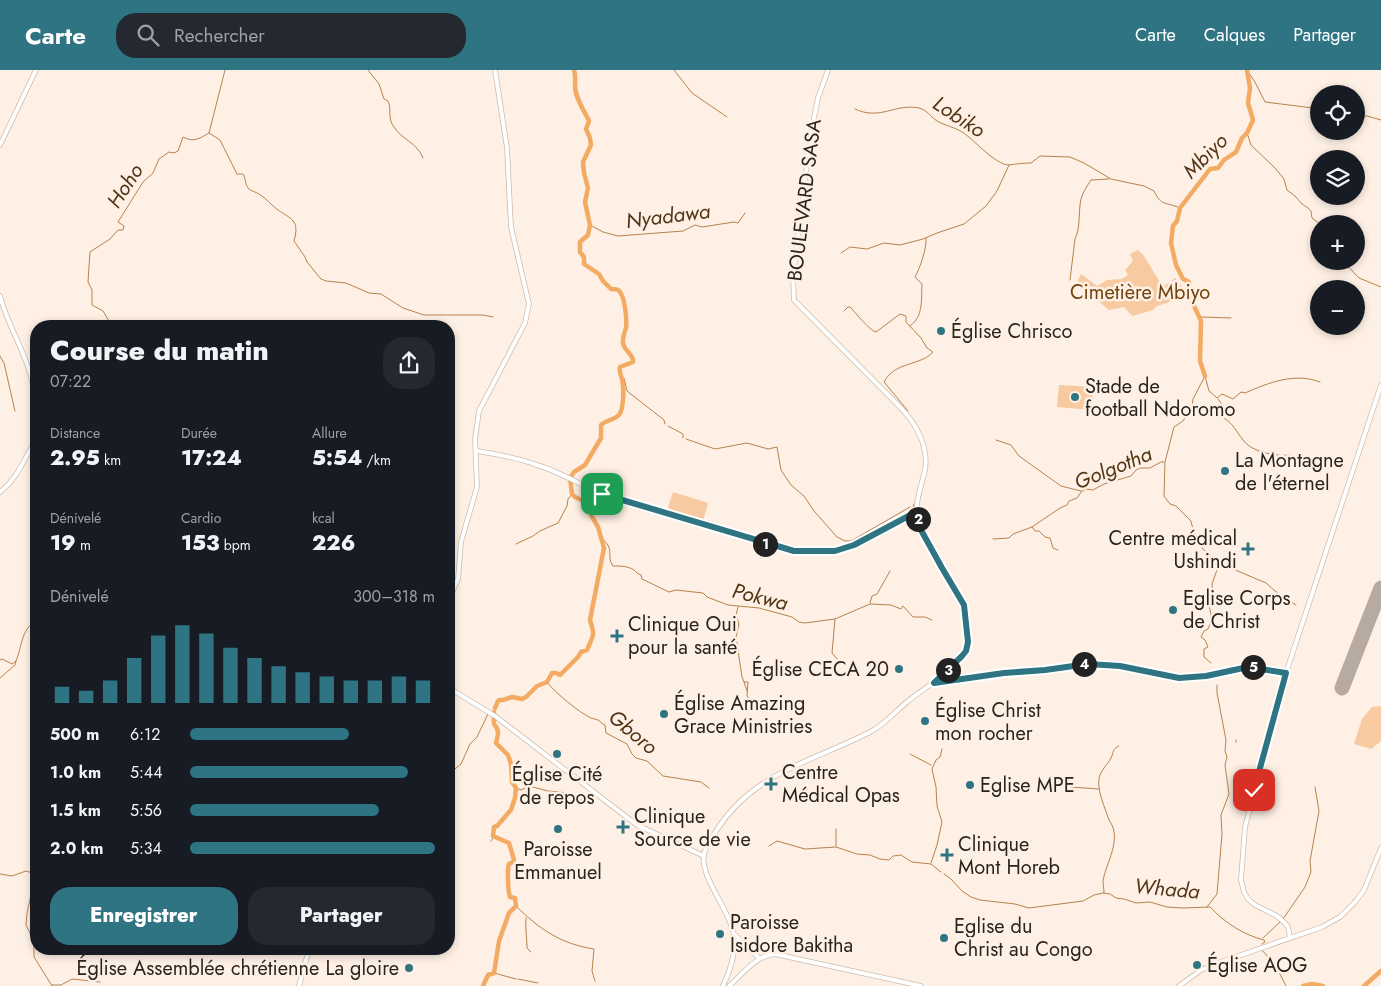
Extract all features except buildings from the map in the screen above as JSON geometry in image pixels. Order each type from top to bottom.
[{"type":"street","points":[[0,145],[36,70]]},
{"type":"street","points":[[455,586],[458,579],[461,542],[476,495],[477,451],[475,440],[479,411],[525,324],[529,304],[511,227],[507,148],[495,70]]},
{"type":"street","name":"BOULEVARD SASA","points":[[704,856],[727,814],[742,798],[800,763],[875,730],[909,700],[934,683],[962,656],[966,651],[968,642],[964,605],[921,530],[916,501],[926,460],[920,436],[911,418],[794,300],[794,276],[811,133],[818,98],[828,70]]},
{"type":"street","points":[[0,296],[4,312],[15,333],[30,374]]},
{"type":"street","points":[[1290,938],[1288,927],[1285,923],[1277,916],[1258,907],[1248,899],[1240,880],[1245,827],[1286,673],[1381,385]]},
{"type":"street","points":[[0,492],[11,483],[30,451]]},
{"type":"street","points":[[477,451],[538,465],[571,478],[590,489],[790,551],[835,551],[854,545],[918,511]]},
{"type":"street","points":[[934,683],[1088,664],[1120,666],[1179,678],[1206,676],[1248,667],[1286,673]]},
{"type":"street","points":[[455,692],[493,714],[637,825],[704,856],[707,872],[734,934],[759,958]]},
{"type":"street","points":[[1180,986],[1205,968],[1322,927],[1342,915],[1364,890],[1381,848]]},
{"type":"street","points":[[722,986],[733,957],[734,934]]},
{"type":"street","points":[[730,986],[759,958],[768,954],[921,986]]},
{"type":"street","points":[[299,986],[307,955]]},
{"type":"green space","name":"Cimetière Mbiyo","points":[[1138,250],[1144,256],[1163,287],[1175,278],[1187,293],[1157,306],[1153,310],[1132,316],[1124,307],[1109,310],[1077,283],[1081,274],[1097,286],[1107,280],[1122,279],[1128,275],[1125,270],[1133,261],[1130,254]]},
{"type":"green space","name":"Stade de football Ndoromo","points":[[1059,385],[1093,387],[1092,410],[1057,407]]},
{"type":"green space","points":[[673,492],[708,503],[703,521],[667,511]]},
{"type":"green space","points":[[1381,706],[1381,741],[1371,749],[1354,744],[1362,719],[1372,707]]},
{"type":"waterway","name":"Hoho","points":[[108,320],[103,311],[92,305],[92,290],[88,282],[90,252],[110,239],[118,230],[123,230],[124,226],[118,222],[143,182],[153,173],[159,159],[169,152],[174,153],[178,151],[183,137],[194,140],[209,133],[225,70]]},
{"type":"waterway","points":[[368,70],[379,84],[384,99],[388,101],[392,124],[401,135],[417,148],[423,158]]},
{"type":"waterway","points":[[495,708],[500,700],[512,697],[522,699],[526,697],[537,686],[547,682],[552,673],[560,675],[581,652],[587,650],[592,638],[593,632],[590,620],[604,548],[598,527],[591,515],[591,507],[588,503],[572,494],[570,478],[574,472],[585,465],[601,438],[601,425],[617,417],[621,412],[623,383],[620,367],[633,362],[623,343],[626,319],[622,296],[617,290],[611,289],[599,274],[584,264],[584,257],[580,252],[580,242],[588,235],[590,225],[585,202],[588,188],[583,162],[591,145],[586,129],[589,121],[576,95],[574,70]]},
{"type":"waterway","points":[[674,70],[692,93],[727,117]]},
{"type":"waterway","name":"Mbiyo","points":[[1205,376],[1200,361],[1201,321],[1189,295],[1189,282],[1183,279],[1176,265],[1171,243],[1173,226],[1177,221],[1180,208],[1210,169],[1218,168],[1224,160],[1236,152],[1242,138],[1247,133],[1253,120],[1248,103],[1250,88],[1247,70]]},
{"type":"waterway","points":[[1248,72],[1265,102],[1310,108]]},
{"type":"waterway","name":"Lobiko","points":[[855,109],[864,112],[880,113],[903,108],[919,108],[937,121],[962,132],[992,157],[1004,164],[1031,163],[1040,156],[1070,157],[1111,179],[1144,186],[1154,191],[1162,202],[1180,208]]},
{"type":"waterway","points":[[1365,116],[1381,120]]},
{"type":"waterway","points":[[209,133],[220,140],[237,174],[243,174],[249,189],[262,196],[293,221],[296,229],[294,241],[307,262],[321,279],[346,283],[369,293],[381,294],[403,308],[424,315],[483,315],[493,317]]},
{"type":"waterway","points":[[1247,133],[1251,145],[1275,168],[1284,179],[1287,190],[1311,211],[1312,215]]},
{"type":"waterway","points":[[841,253],[850,247],[867,249],[884,243],[900,245],[964,224],[986,206],[997,191],[1009,165]]},
{"type":"waterway","points":[[1070,280],[1082,196],[1091,180],[1109,179]]},
{"type":"waterway","name":"Nyadawa","points":[[590,225],[603,232],[618,236],[683,231],[695,225],[702,227],[738,223],[745,213]]},
{"type":"waterway","points":[[910,326],[918,317],[921,307],[922,284],[915,277],[923,258],[926,238]]},
{"type":"waterway","points":[[1351,270],[1359,278],[1381,287]]},
{"type":"waterway","points":[[844,311],[850,307],[876,332],[900,314],[906,316],[906,322],[921,338],[927,348],[933,352],[922,360],[895,370],[884,382],[908,411]]},
{"type":"waterway","points":[[1200,317],[1231,318]]},
{"type":"waterway","points":[[0,356],[4,363],[15,411]]},
{"type":"waterway","points":[[1205,376],[1183,421],[1174,427],[1165,462],[1164,496],[1170,504],[1176,506],[1191,521],[1195,538],[1203,549],[1219,563],[1266,583],[1296,605]]},
{"type":"waterway","points":[[1205,376],[1209,391],[1217,398],[1222,394],[1233,399],[1241,392],[1245,393],[1291,378],[1311,379],[1320,382]]},
{"type":"waterway","points":[[622,377],[624,378],[627,391],[664,420],[665,424]]},
{"type":"waterway","points":[[1218,399],[1223,406],[1222,417],[1232,425],[1243,440],[1252,448],[1265,453],[1290,455]]},
{"type":"waterway","points":[[668,426],[683,434],[683,438]]},
{"type":"waterway","points":[[686,439],[715,449],[747,443],[768,449],[777,447],[781,470],[791,485],[804,496],[814,511],[837,537],[845,541],[851,541],[910,507]]},
{"type":"waterway","points":[[996,440],[1011,445],[1019,456],[1061,486],[1081,491]]},
{"type":"waterway","name":"Golgotha","points":[[993,539],[1009,538],[1013,534],[1032,527],[1067,505],[1069,501],[1077,498],[1086,489],[1093,490],[1104,484],[1131,476],[1140,468],[1150,468],[1164,462]]},
{"type":"waterway","points":[[516,544],[558,523],[572,494]]},
{"type":"waterway","points":[[919,501],[921,494]]},
{"type":"waterway","points":[[1032,527],[1035,531],[1039,531],[1045,537],[1050,538],[1053,548],[1058,550]]},
{"type":"waterway","name":"Pokwa","points":[[600,537],[608,545],[613,566],[632,569],[641,575],[642,579],[669,592],[676,590],[703,593],[707,597],[728,605],[759,608],[792,617],[799,622],[805,623],[835,619],[870,604],[891,605],[901,609],[903,606],[913,617],[925,617],[932,620]]},
{"type":"waterway","points":[[1211,663],[1204,657],[1204,649],[1208,647],[1205,640],[1201,637],[1210,624],[1211,614],[1209,606],[1213,596],[1212,584],[1219,564]]},
{"type":"waterway","points":[[870,603],[872,596],[877,594],[890,571]]},
{"type":"waterway","points":[[738,607],[736,615],[739,624],[736,637],[742,677],[744,682],[748,682],[747,696],[751,700]]},
{"type":"waterway","points":[[835,619],[832,653],[838,660]]},
{"type":"waterway","points":[[0,660],[2,659],[12,664],[16,661],[24,634],[30,626]]},
{"type":"waterway","points":[[0,678],[15,665],[16,661]]},
{"type":"waterway","name":"Gboro","points":[[547,682],[574,707],[605,725],[606,733],[627,744],[636,758],[647,761],[663,776],[701,782],[709,788]]},
{"type":"waterway","points":[[744,682],[747,691]]},
{"type":"waterway","points":[[1207,907],[1217,894],[1222,834],[1221,815],[1229,794],[1225,765],[1227,757],[1225,751],[1226,740],[1217,685]]},
{"type":"waterway","points":[[483,986],[488,975],[494,973],[499,941],[509,913],[516,906],[515,898],[510,897],[509,890],[508,867],[514,860],[509,843],[493,836],[494,827],[511,810],[516,788],[512,782],[511,764],[508,755],[496,743],[498,733],[494,724],[494,712]]},
{"type":"waterway","points":[[455,769],[461,764],[470,744],[477,737],[488,714]]},
{"type":"waterway","points":[[1104,893],[1103,881],[1114,843],[1114,835],[1113,827],[1100,794],[1099,778],[1114,750],[1119,746]]},
{"type":"waterway","points":[[931,863],[942,822],[937,806],[936,787],[932,769],[936,760],[940,757],[942,749]]},
{"type":"waterway","points":[[910,754],[931,765]]},
{"type":"waterway","points":[[516,788],[521,790],[529,786],[548,791],[568,793],[588,803]]},
{"type":"waterway","points":[[1070,787],[1099,789]]},
{"type":"waterway","points":[[1283,919],[1305,887],[1311,872],[1310,861],[1319,811],[1315,787]]},
{"type":"waterway","points":[[836,829],[836,846]]},
{"type":"waterway","points":[[491,841],[494,837]]},
{"type":"waterway","name":"Whada","points":[[769,846],[777,841],[805,849],[836,847],[857,854],[889,860],[893,856],[901,855],[912,862],[931,864],[941,872]]},
{"type":"waterway","name":"Hoho","points":[[0,874],[12,876],[26,871],[30,872]]},
{"type":"waterway","name":"Whada","points":[[944,874],[971,897],[1029,908],[1083,901],[1103,893],[1136,903],[1150,902],[1167,907],[1183,908],[1210,907],[1235,928],[1264,940],[1265,942],[1262,944]]},
{"type":"waterway","points":[[30,900],[26,925],[30,933]]},
{"type":"waterway","points":[[516,906],[533,922],[551,934],[582,947],[594,949],[592,971],[595,981]]},
{"type":"waterway","points":[[526,918],[527,948],[531,952]]},
{"type":"waterway","points":[[1263,938],[1280,922]]},
{"type":"waterway","name":"Whada","points":[[1262,950],[1277,968],[1286,986]]},
{"type":"waterway","points":[[34,955],[52,986]]},
{"type":"waterway","points":[[1364,986],[1381,971]]},
{"type":"waterway","points":[[494,973],[516,979]]},
{"type":"waterway","points":[[52,985],[61,985],[72,979],[100,982]]},
{"type":"waterway","points":[[518,979],[538,983]]},
{"type":"waterway","points":[[1303,986],[1312,984],[1323,986]]},
{"type":"runway","points":[[1342,688],[1381,588]]},
{"type":"place","name":"Église Chrisco","points":[[941,331]]},
{"type":"place","name":"Stade de football Ndoromo","points":[[1075,397]]},
{"type":"place","name":"La Montagne de l'éternel","points":[[1225,471]]},
{"type":"place","name":"Centre médical Ushindi","points":[[1248,549]]},
{"type":"place","name":"Eglise Corps de Christ","points":[[1173,610]]},
{"type":"place","name":"Clinique Oui pour la santé","points":[[617,636]]},
{"type":"place","name":"Église CECA 20","points":[[899,669]]},
{"type":"place","name":"Église Amazing Grace Ministries","points":[[664,714]]},
{"type":"place","name":"Église Christ mon rocher","points":[[925,721]]},
{"type":"place","name":"Église Cité de repos","points":[[557,754]]},
{"type":"place","name":"Centre Médical Opas","points":[[771,784]]},
{"type":"place","name":"Eglise MPE","points":[[970,785]]},
{"type":"place","name":"Clinique Source de vie","points":[[623,827]]},
{"type":"place","name":"Paroisse Emmanuel","points":[[558,829]]},
{"type":"place","name":"Clinique Mont Horeb","points":[[947,855]]},
{"type":"place","name":"Paroisse Isidore Bakitha","points":[[720,934]]},
{"type":"place","name":"Eglise du Christ au Congo","points":[[944,938]]},
{"type":"place","name":"Église AOG","points":[[1197,965]]},
{"type":"place","name":"Église Assemblée chrétienne La gloire","points":[[409,968]]},
{"type":"route","points":[[602,494],[790,551],[835,551],[854,545],[918,511],[921,530],[964,605],[968,642],[966,651],[962,656],[934,683],[1088,664],[1111,664],[1179,678],[1206,676],[1248,667],[1286,673],[1254,790]]}]
